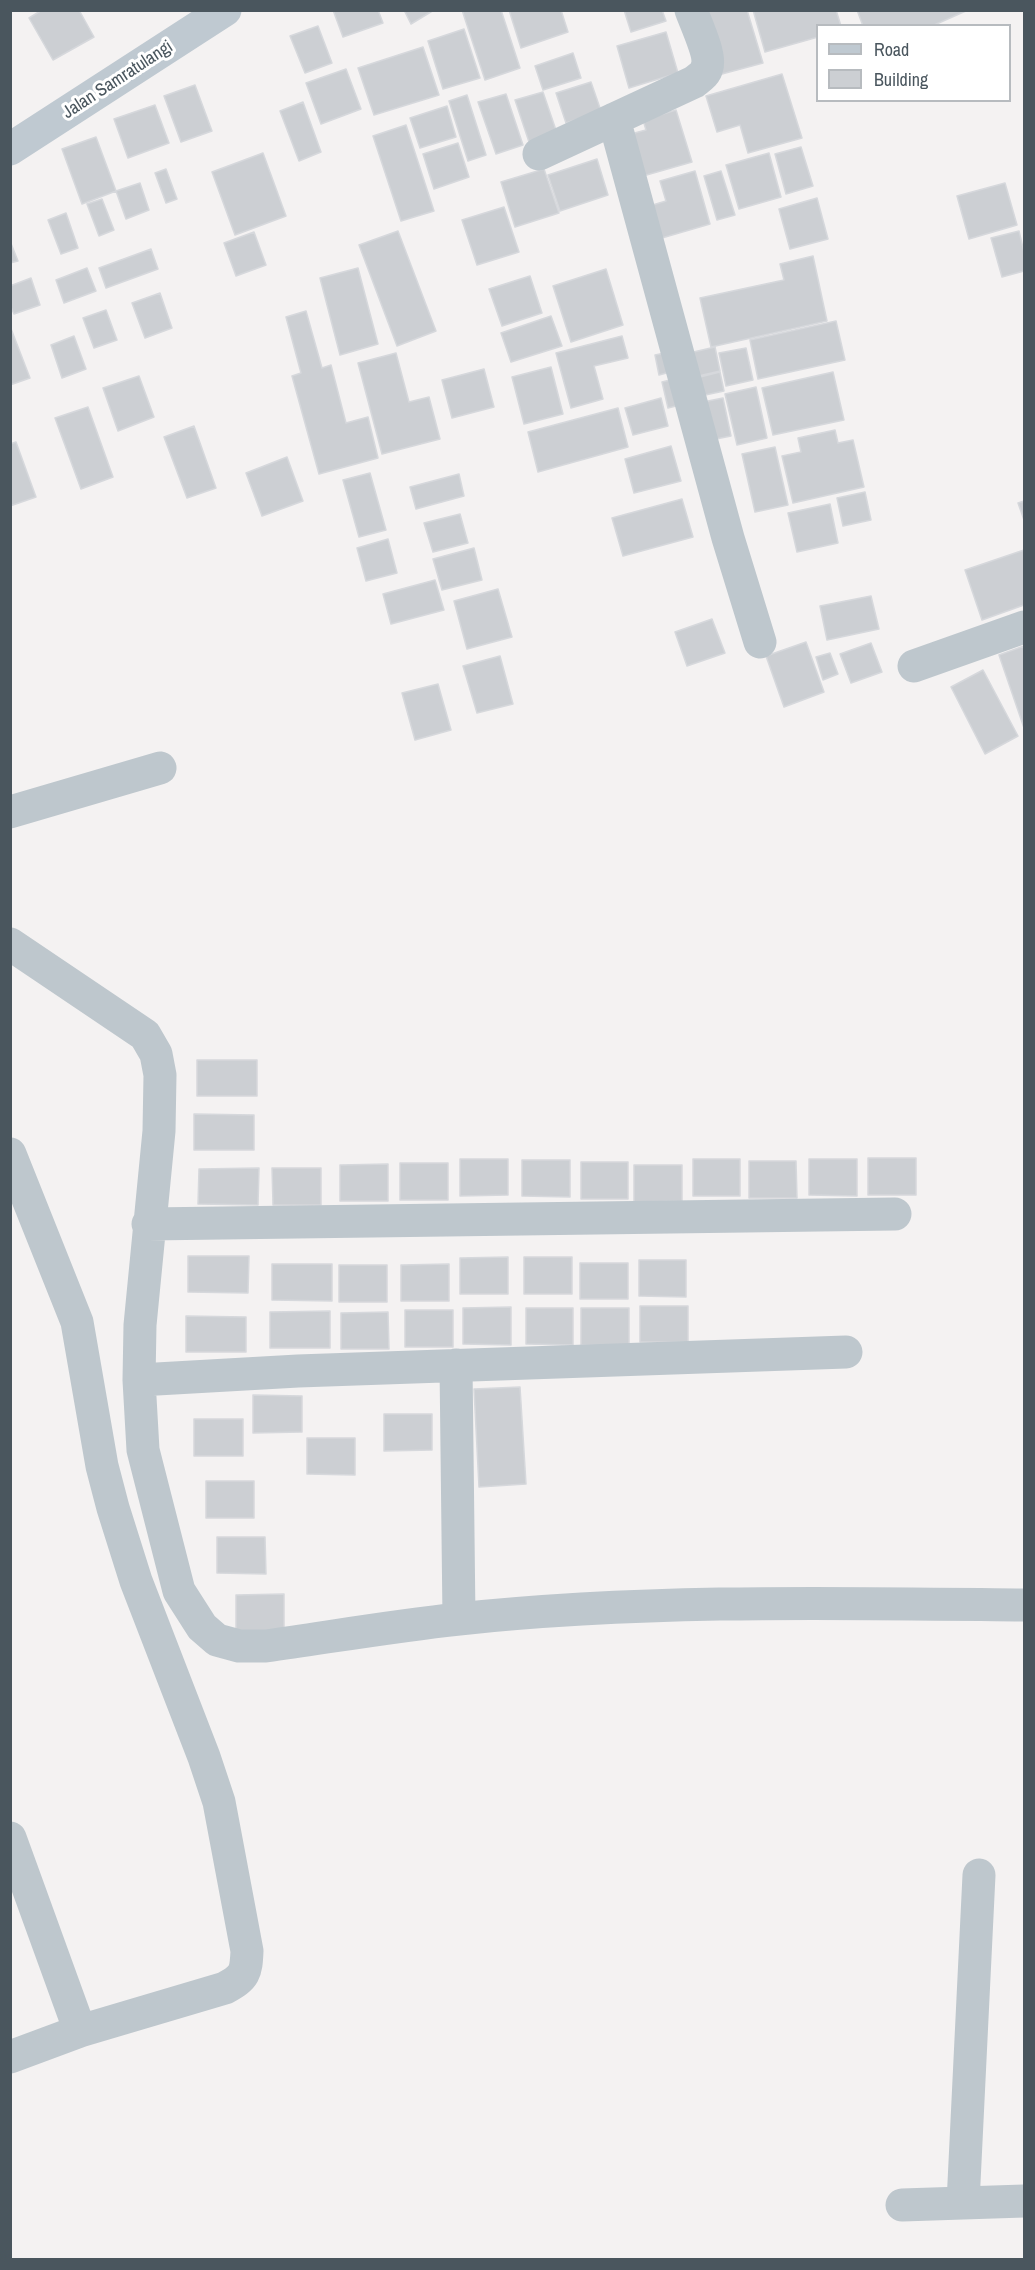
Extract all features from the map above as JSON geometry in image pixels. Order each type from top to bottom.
[{"type":"main road","name":"Jalan Samratulangi","points":[[10,149],[225,10]]},
{"type":"street","points":[[538,154],[694,82],[704,73],[708,66],[705,49],[691,10]]},
{"type":"street","points":[[614,118],[728,538],[760,642]]},
{"type":"street","points":[[914,666],[1024,627]]},
{"type":"street","points":[[10,812],[160,768]]},
{"type":"street","points":[[10,944],[145,1035],[156,1054],[160,1075],[159,1131],[148,1224],[140,1325],[139,1380],[143,1450],[179,1591],[202,1627],[217,1640],[238,1646],[266,1646],[459,1619],[615,1608],[806,1602],[1024,1605]]},
{"type":"street","points":[[10,1154],[78,1322],[102,1466],[112,1508],[136,1581],[219,1802],[247,1951],[246,1969],[240,1979],[225,1988],[81,2031],[10,2057]]},
{"type":"street","points":[[148,1224],[895,1214]]},
{"type":"street","points":[[139,1380],[456,1365],[846,1352]]},
{"type":"street","points":[[456,1365],[459,1619]]},
{"type":"street","points":[[10,1838],[81,2031]]},
{"type":"street","points":[[963,2204],[979,1875]]},
{"type":"street","points":[[903,2205],[1024,2202]]},
{"type":"building","points":[[42,10],[79,10],[94,37],[53,60],[29,18]]},
{"type":"building","points":[[333,10],[378,10],[383,23],[343,37]]},
{"type":"building","points":[[404,10],[434,10],[411,24]]},
{"type":"building","points":[[462,10],[501,10],[520,68],[485,80]]},
{"type":"building","points":[[509,10],[561,10],[568,32],[521,48]]},
{"type":"building","points":[[624,10],[662,10],[666,21],[631,32]]},
{"type":"building","points":[[704,10],[747,10],[763,63],[722,74]]},
{"type":"building","points":[[753,10],[836,10],[840,24],[816,24],[816,38],[765,52]]},
{"type":"building","points":[[857,10],[968,10],[936,24],[862,24]]},
{"type":"building","points":[[318,26],[332,63],[305,73],[290,36]]},
{"type":"building","points":[[464,29],[480,78],[443,89],[428,41]]},
{"type":"building","points":[[666,32],[678,73],[629,88],[617,46]]},
{"type":"building","points":[[423,47],[439,95],[374,115],[358,68]]},
{"type":"building","points":[[573,53],[581,78],[543,90],[535,66]]},
{"type":"building","points":[[346,69],[361,109],[321,124],[306,83]]},
{"type":"building","points":[[782,74],[802,138],[748,153],[740,125],[717,132],[706,96]]},
{"type":"building","points":[[591,82],[601,111],[566,123],[556,93]]},
{"type":"building","points":[[195,85],[212,131],[181,142],[164,96]]},
{"type":"building","points":[[543,92],[559,139],[531,148],[515,100]]},
{"type":"building","points":[[506,94],[523,145],[496,154],[478,102]]},
{"type":"building","points":[[467,95],[486,155],[468,161],[449,101]]},
{"type":"building","points":[[303,102],[321,152],[299,161],[280,111]]},
{"type":"building","points":[[155,105],[169,143],[128,158],[114,119]]},
{"type":"building","points":[[447,106],[456,137],[420,148],[410,118]]},
{"type":"building","points":[[676,110],[692,162],[636,178],[623,136],[646,130],[643,120]]},
{"type":"building","points":[[406,125],[434,211],[401,221],[373,136]]},
{"type":"building","points":[[96,137],[116,191],[82,204],[62,149]]},
{"type":"building","points":[[458,143],[469,177],[434,189],[423,154]]},
{"type":"building","points":[[801,147],[813,186],[786,194],[775,154]]},
{"type":"building","points":[[263,153],[286,216],[235,235],[212,172]]},
{"type":"building","points":[[769,153],[781,197],[739,209],[726,165]]},
{"type":"building","points":[[597,159],[608,195],[560,211],[548,175]]},
{"type":"building","points":[[166,169],[177,199],[166,203],[155,173]]},
{"type":"building","points":[[544,169],[559,213],[515,227],[501,182]]},
{"type":"building","points":[[695,171],[710,224],[655,240],[646,207],[666,201],[660,181]]},
{"type":"building","points":[[721,171],[735,215],[717,220],[704,176]]},
{"type":"building","points":[[140,183],[149,210],[126,219],[116,191]]},
{"type":"building","points":[[1005,183],[1017,225],[969,239],[957,196]]},
{"type":"building","points":[[817,198],[828,239],[790,249],[779,209]]},
{"type":"building","points":[[102,199],[114,230],[99,236],[87,204]]},
{"type":"building","points":[[504,207],[519,252],[477,265],[462,220]]},
{"type":"building","points":[[66,213],[78,248],[61,254],[48,220]]},
{"type":"building","points":[[398,231],[436,331],[397,346],[359,245]]},
{"type":"building","points":[[1019,231],[1024,252],[1024,271],[1002,277],[991,238]]},
{"type":"building","points":[[254,232],[266,265],[236,276],[224,243]]},
{"type":"building","points":[[10,241],[18,261],[10,263]]},
{"type":"building","points":[[151,249],[158,269],[106,288],[99,268]]},
{"type":"building","points":[[813,256],[827,321],[711,347],[700,298],[784,280],[780,264]]},
{"type":"building","points":[[87,268],[96,291],[64,303],[56,280]]},
{"type":"building","points":[[358,268],[378,344],[340,355],[320,278]]},
{"type":"building","points":[[606,269],[623,325],[571,342],[553,286]]},
{"type":"building","points":[[530,276],[542,313],[502,326],[489,289]]},
{"type":"building","points":[[31,278],[40,305],[14,314],[10,305],[10,286]]},
{"type":"building","points":[[160,293],[172,328],[145,338],[132,303]]},
{"type":"building","points":[[106,310],[117,340],[94,348],[83,318]]},
{"type":"building","points":[[306,311],[322,368],[331,365],[346,423],[368,417],[378,458],[319,474],[292,376],[301,373],[286,317]]},
{"type":"building","points":[[551,316],[562,346],[511,362],[501,333]]},
{"type":"building","points":[[836,321],[845,360],[758,379],[750,340]]},
{"type":"building","points":[[10,326],[30,378],[10,385]]},
{"type":"building","points":[[74,336],[86,369],[62,378],[51,345]]},
{"type":"building","points":[[622,336],[628,358],[594,366],[603,399],[571,408],[556,353]]},
{"type":"building","points":[[715,347],[720,371],[690,378],[685,354]]},
{"type":"building","points":[[746,348],[753,380],[726,386],[719,353]]},
{"type":"building","points":[[674,351],[678,370],[659,375],[655,355]]},
{"type":"building","points":[[396,353],[409,402],[429,397],[440,439],[382,454],[358,363]]},
{"type":"building","points":[[551,367],[563,414],[524,424],[512,377]]},
{"type":"building","points":[[484,369],[494,407],[452,418],[442,380]]},
{"type":"building","points":[[720,372],[724,391],[696,397],[692,379]]},
{"type":"building","points":[[833,372],[844,420],[773,435],[762,388]]},
{"type":"building","points":[[139,376],[154,417],[118,431],[103,388]]},
{"type":"building","points":[[682,377],[688,403],[668,408],[662,382]]},
{"type":"building","points":[[756,387],[767,438],[737,445],[725,394]]},
{"type":"building","points":[[661,398],[668,426],[633,435],[625,408]]},
{"type":"building","points":[[723,398],[731,436],[706,441],[698,403]]},
{"type":"building","points":[[88,407],[113,477],[81,489],[55,418]]},
{"type":"building","points":[[618,408],[628,447],[538,472],[528,432]]},
{"type":"building","points":[[194,426],[216,488],[187,498],[164,437]]},
{"type":"building","points":[[835,430],[838,443],[853,440],[864,487],[793,503],[782,456],[801,452],[798,438]]},
{"type":"building","points":[[16,442],[36,497],[10,506],[10,444]]},
{"type":"building","points":[[671,446],[681,481],[634,493],[625,459]]},
{"type":"building","points":[[775,447],[788,505],[755,512],[742,454]]},
{"type":"building","points":[[287,457],[303,501],[262,516],[246,473]]},
{"type":"building","points":[[370,473],[386,530],[359,537],[343,480]]},
{"type":"building","points":[[459,474],[464,496],[416,509],[410,487]]},
{"type":"building","points":[[865,492],[871,520],[843,526],[837,498]]},
{"type":"building","points":[[682,499],[693,537],[623,556],[612,518]]},
{"type":"building","points":[[1024,501],[1024,520],[1018,503]]},
{"type":"building","points":[[830,504],[838,543],[797,552],[788,513]]},
{"type":"building","points":[[460,514],[468,543],[433,552],[424,523]]},
{"type":"building","points":[[388,539],[397,573],[366,581],[357,548]]},
{"type":"building","points":[[474,548],[482,580],[442,590],[433,559]]},
{"type":"building","points":[[1024,550],[1024,605],[982,620],[965,570]]},
{"type":"building","points":[[435,580],[444,610],[391,624],[383,594]]},
{"type":"building","points":[[498,589],[512,637],[467,649],[454,601]]},
{"type":"building","points":[[871,596],[879,629],[827,640],[820,606]]},
{"type":"building","points":[[712,619],[725,653],[687,666],[675,632]]},
{"type":"building","points":[[806,642],[824,692],[784,707],[766,656]]},
{"type":"building","points":[[871,643],[882,672],[851,683],[840,654]]},
{"type":"building","points":[[1024,646],[1024,728],[999,655]]},
{"type":"building","points":[[830,653],[838,674],[823,680],[816,657]]},
{"type":"building","points":[[500,656],[513,704],[477,713],[463,666]]},
{"type":"building","points":[[983,670],[1018,736],[985,754],[951,687]]},
{"type":"building","points":[[438,684],[451,730],[415,740],[402,693]]},
{"type":"building","points":[[197,1060],[257,1060],[257,1096],[197,1096]]},
{"type":"building","points":[[194,1114],[254,1115],[254,1150],[194,1150]]},
{"type":"building","points":[[868,1158],[916,1158],[916,1195],[868,1195]]},
{"type":"building","points":[[460,1159],[508,1159],[508,1195],[460,1196]]},
{"type":"building","points":[[693,1159],[740,1159],[740,1196],[693,1196]]},
{"type":"building","points":[[809,1159],[857,1159],[857,1196],[809,1195]]},
{"type":"building","points":[[522,1160],[570,1160],[570,1197],[522,1196]]},
{"type":"building","points":[[749,1161],[796,1161],[797,1198],[749,1198]]},
{"type":"building","points":[[581,1162],[628,1162],[628,1199],[581,1199]]},
{"type":"building","points":[[400,1163],[448,1163],[448,1200],[400,1200]]},
{"type":"building","points":[[388,1164],[388,1201],[340,1201],[340,1165]]},
{"type":"building","points":[[634,1165],[682,1165],[682,1201],[634,1202]]},
{"type":"building","points":[[259,1168],[258,1205],[198,1204],[199,1169]]},
{"type":"building","points":[[272,1168],[321,1168],[321,1205],[273,1205]]},
{"type":"building","points":[[188,1256],[249,1256],[248,1293],[188,1292]]},
{"type":"building","points":[[508,1257],[508,1294],[460,1294],[460,1258]]},
{"type":"building","points":[[524,1257],[572,1257],[572,1294],[524,1294]]},
{"type":"building","points":[[639,1260],[686,1260],[686,1297],[639,1296]]},
{"type":"building","points":[[580,1263],[628,1263],[628,1299],[580,1299]]},
{"type":"building","points":[[272,1264],[332,1264],[332,1301],[272,1300]]},
{"type":"building","points":[[449,1264],[449,1301],[401,1301],[401,1265]]},
{"type":"building","points":[[339,1265],[387,1265],[387,1302],[339,1302]]},
{"type":"building","points":[[640,1306],[688,1306],[688,1342],[640,1342]]},
{"type":"building","points":[[511,1307],[511,1345],[463,1344],[463,1308]]},
{"type":"building","points":[[526,1308],[573,1308],[573,1345],[526,1344]]},
{"type":"building","points":[[581,1308],[629,1308],[629,1345],[581,1345]]},
{"type":"building","points":[[405,1310],[453,1310],[453,1347],[405,1347]]},
{"type":"building","points":[[330,1311],[330,1348],[270,1348],[270,1312]]},
{"type":"building","points":[[388,1312],[389,1349],[341,1349],[341,1313]]},
{"type":"building","points":[[186,1316],[246,1317],[246,1352],[186,1352]]},
{"type":"building","points":[[520,1387],[526,1484],[479,1487],[474,1389]]},
{"type":"building","points":[[253,1395],[302,1396],[302,1432],[253,1433]]},
{"type":"building","points":[[384,1414],[432,1414],[432,1450],[384,1451]]},
{"type":"building","points":[[194,1419],[243,1419],[243,1456],[194,1456]]},
{"type":"building","points":[[307,1438],[355,1438],[355,1475],[307,1474]]},
{"type":"building","points":[[206,1481],[254,1481],[254,1518],[206,1518]]},
{"type":"building","points":[[217,1537],[265,1537],[266,1574],[217,1573]]},
{"type":"building","points":[[284,1594],[284,1632],[236,1631],[236,1595]]}]
